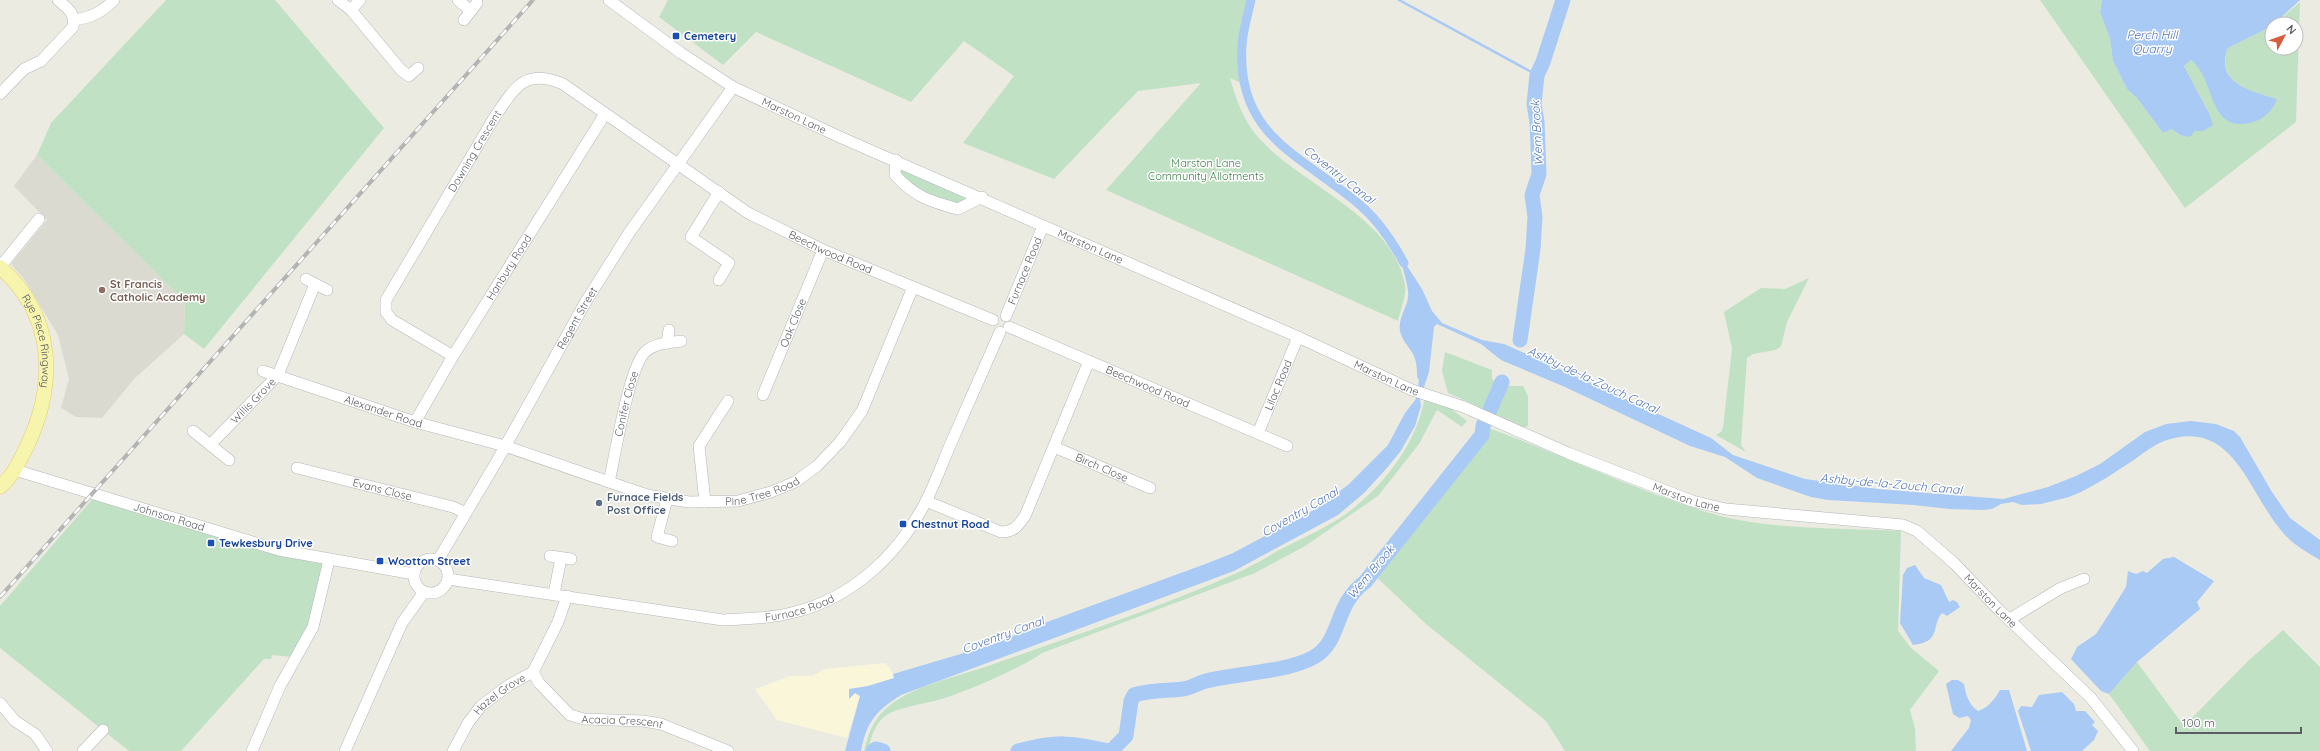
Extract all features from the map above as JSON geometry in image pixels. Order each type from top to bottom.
[{"type":"main road","name":"Rye Piece Ringway","points":[[0,267],[17,283],[32,307],[43,336],[47,361],[43,403],[38,420],[15,470],[0,487]]},
{"type":"street","points":[[0,94],[24,69],[41,61],[73,27],[74,20],[72,12],[58,0]]},
{"type":"street","points":[[74,20],[88,18],[104,10],[114,0]]},
{"type":"street","points":[[338,0],[351,10],[401,70],[409,76],[418,68]]},
{"type":"street","points":[[351,10],[360,0]]},
{"type":"street","points":[[458,0],[474,7],[464,20]]},
{"type":"street","name":"Marston Lane","points":[[609,0],[681,53],[733,87],[1043,226],[1298,337],[1412,390],[1481,414],[1568,453],[1692,501],[1726,509],[1903,525],[1917,531],[1934,544],[2091,698],[2133,751]]},
{"type":"street","name":"Downing Crescent","points":[[453,356],[392,320],[386,312],[386,300],[494,118],[513,91],[527,80],[547,77],[563,84],[677,164]]},
{"type":"street","name":"Regent Street","points":[[438,560],[505,446],[584,302],[677,164],[733,87]]},
{"type":"street","name":"Hanbury Road","points":[[415,422],[453,356],[605,114]]},
{"type":"street","points":[[896,160],[895,175],[908,190],[925,200],[958,209],[982,198]]},
{"type":"street","name":"Beechwood Road","points":[[677,164],[748,213],[823,250],[994,320]]},
{"type":"street","points":[[719,192],[691,237],[730,263],[719,280]]},
{"type":"street","points":[[0,267],[39,219]]},
{"type":"street","name":"Furnace Road","points":[[1006,316],[1043,226]]},
{"type":"street","name":"Oak Close","points":[[763,395],[823,250]]},
{"type":"street","name":"Willis Grove","points":[[210,445],[278,375],[310,282],[326,290]]},
{"type":"street","name":"Pine Tree Road","points":[[505,446],[647,495],[667,499],[705,502],[738,501],[771,492],[795,482],[830,454],[862,411],[913,287]]},
{"type":"street","points":[[1000,315],[1006,316],[1010,322],[1005,330],[994,328],[994,320],[1000,315]]},
{"type":"street","points":[[667,343],[669,330]]},
{"type":"street","name":"Beechwood Road","points":[[1005,330],[1089,361],[1287,446]]},
{"type":"street","name":"Furnace Road","points":[[448,579],[723,620],[747,619],[795,612],[838,594],[872,573],[886,560],[907,534],[926,501],[1005,330]]},
{"type":"street","name":"Lilac Road","points":[[1258,433],[1298,337]]},
{"type":"street","name":"Conifer Close","points":[[609,482],[628,388],[638,361],[645,352],[656,345],[681,341]]},
{"type":"street","points":[[926,501],[1001,532],[1010,532],[1018,526],[1025,516],[1089,361]]},
{"type":"street","name":"Alexander Road","points":[[263,371],[415,422],[505,446]]},
{"type":"street","points":[[705,502],[699,446],[728,401]]},
{"type":"street","points":[[193,431],[229,460]]},
{"type":"street","name":"Birch Close","points":[[1054,446],[1150,488]]},
{"type":"street","name":"Evans Close","points":[[297,468],[453,507],[466,513]]},
{"type":"street","name":"Johnson Road","points":[[15,470],[279,550],[414,574]]},
{"type":"street","points":[[667,499],[657,537],[672,541]]},
{"type":"street","points":[[554,594],[561,558]]},
{"type":"street","points":[[252,751],[277,692],[313,627],[329,560]]},
{"type":"street","points":[[424,560],[438,560],[445,566],[448,579],[439,591],[424,592],[416,585],[414,574],[417,565],[424,560]]},
{"type":"street","points":[[2010,619],[2060,588],[2084,579]]},
{"type":"street","points":[[345,751],[402,623],[424,592]]},
{"type":"street","name":"Hazel Grove","points":[[453,751],[468,723],[480,706],[509,685],[533,672],[558,622],[567,596]]},
{"type":"street","name":"Acacia Crescent","points":[[533,672],[539,683],[570,715],[584,719],[643,721],[661,724],[728,751]]},
{"type":"street","points":[[0,703],[15,721],[35,734],[47,751]]},
{"type":"street","points":[[83,751],[103,730]]},
{"type":"shaded area","name":"St Francis Catholic Academy","points":[[37,155],[185,302],[184,334],[134,379],[102,418],[76,417],[61,408],[69,379],[58,335],[24,279],[11,264],[47,220],[14,186]]},
{"type":"shaded area","points":[[885,663],[895,678],[868,686],[849,689],[849,699],[855,693],[860,696],[847,738],[777,720],[755,689],[790,676],[812,676],[825,669]]},
{"type":"green space","points":[[166,0],[275,0],[384,128],[204,349],[184,334],[185,302],[37,155],[51,123]]},
{"type":"green space","name":"Marston Lane Community Allotments","points":[[668,0],[1253,0],[1242,44],[1245,85],[1230,78],[1241,109],[1248,124],[1258,137],[1276,154],[1297,171],[1343,203],[1383,240],[1397,261],[1405,285],[1404,298],[1398,321],[1106,190],[1201,83],[1138,91],[1054,179],[963,143],[1014,76],[964,41],[911,102],[756,32],[723,65],[659,17]]},
{"type":"green space","points":[[2040,0],[2102,0],[2100,12],[2110,39],[2113,61],[2127,89],[2137,98],[2163,133],[2172,129],[2180,135],[2195,130],[2203,130],[2209,113],[2184,66],[2191,60],[2200,67],[2216,107],[2277,99],[2247,89],[2231,78],[2227,70],[2225,60],[2228,48],[2264,30],[2264,56],[2298,56],[2296,122],[2185,208]]},
{"type":"green space","points":[[2300,2],[2300,16],[2284,16]]},
{"type":"green space","points":[[901,166],[974,198],[964,204],[929,195],[906,181],[899,174]]},
{"type":"green space","points":[[1809,278],[1787,322],[1781,346],[1776,350],[1753,354],[1747,358],[1741,445],[1746,452],[1716,435],[1721,432],[1723,427],[1732,349],[1724,312],[1761,288],[1785,289]]},
{"type":"green space","points":[[1445,352],[1492,370],[1492,379],[1508,386],[1523,386],[1528,396],[1528,426],[1524,427],[1448,393],[1442,371]]},
{"type":"green space","points":[[1424,400],[1446,405],[1467,421],[1462,427],[1437,410],[1419,444],[1378,496],[1305,546],[1255,573],[1042,653],[1008,672],[968,689],[945,698],[900,709],[888,714],[880,721],[872,735],[868,751],[864,751],[867,738],[879,716],[889,706],[911,692],[1113,622],[1203,588],[1245,569],[1340,518],[1368,495],[1394,466],[1413,434],[1420,417]]},
{"type":"green space","points":[[1483,426],[1657,495],[1720,516],[1750,522],[1793,527],[1901,531],[1898,631],[1911,648],[1939,671],[1910,710],[1915,729],[1916,751],[1565,751],[1546,721],[1426,624],[1371,572],[1470,451],[1482,435]]},
{"type":"green space","points":[[95,496],[326,562],[311,626],[293,657],[272,655],[271,659],[264,659],[181,751],[129,751],[0,648],[0,606]]},
{"type":"green space","points":[[2283,630],[2320,667],[2320,751],[2150,751],[2109,694],[2137,662],[2184,726],[2248,661]]},
{"type":"water","name":"Perch Hill Quarry","points":[[2102,0],[2300,0],[2283,16],[2264,16],[2264,30],[2228,48],[2225,60],[2226,70],[2231,78],[2247,89],[2277,99],[2268,114],[2257,121],[2238,124],[2227,120],[2220,113],[2214,103],[2199,69],[2191,60],[2184,66],[2209,113],[2213,125],[2203,131],[2195,131],[2190,137],[2180,135],[2172,129],[2163,133],[2137,98],[2127,89],[2113,61],[2110,39],[2100,12]]},
{"type":"water","points":[[1398,252],[1422,289],[1432,311],[1442,323],[1482,340],[1504,344],[1529,355],[1711,438],[1733,455],[1805,479],[1878,489],[2003,499],[2048,487],[2076,476],[2100,464],[2145,432],[2166,424],[2191,421],[2216,424],[2234,431],[2240,437],[2272,492],[2290,518],[2320,540],[2320,560],[2297,546],[2285,535],[2272,518],[2237,464],[2224,449],[2208,440],[2188,436],[2164,441],[2153,446],[2108,477],[2081,492],[2069,497],[2041,504],[2022,505],[2013,502],[2001,504],[1992,509],[1984,510],[1949,509],[1914,505],[1828,500],[1811,497],[1757,478],[1725,457],[1690,446],[1565,387],[1501,360],[1481,344],[1437,324],[1434,327],[1429,372],[1420,399],[1421,406],[1415,426],[1400,452],[1386,469],[1364,493],[1338,515],[1234,571],[901,695],[885,706],[874,718],[866,732],[861,751],[845,751],[860,696],[855,693],[849,699],[849,689],[868,686],[894,678],[893,674],[991,645],[1047,622],[1233,553],[1312,511],[1348,485],[1388,445],[1405,413],[1416,399],[1419,380],[1417,377],[1417,367],[1411,350],[1402,337],[1400,331],[1400,322],[1407,302],[1408,294],[1407,282]]},
{"type":"water","points":[[2174,557],[2214,581],[2197,602],[2200,609],[2137,662],[2109,694],[2101,691],[2071,659],[2077,647],[2096,634],[2126,587],[2128,571],[2136,574],[2143,571],[2147,573],[2163,559]]},
{"type":"water","points":[[1915,565],[1924,578],[1941,585],[1949,602],[1953,600],[1957,602],[1960,607],[1947,616],[1942,613],[1932,637],[1922,643],[1913,645],[1900,623],[1903,575],[1907,568]]},
{"type":"water","points":[[1952,680],[1958,680],[1964,684],[1968,699],[1978,711],[1991,703],[2000,690],[2009,690],[2027,751],[1951,751],[1969,728],[1971,720],[1968,716],[1959,718],[1953,714],[1946,684]]},
{"type":"water","points":[[2062,692],[2074,704],[2076,711],[2085,711],[2095,722],[2092,725],[2098,731],[2094,740],[2082,751],[2031,751],[2018,711],[2021,706],[2032,707],[2039,695]]},
{"type":"waterway","name":"Coventry Canal","points":[[1251,0],[1244,28],[1242,45],[1243,76],[1250,102],[1261,123],[1277,141],[1296,157],[1367,211],[1385,232],[1404,263]]},
{"type":"waterway","points":[[1399,0],[1537,75]]},
{"type":"waterway","name":"Wem Brook","points":[[1520,340],[1533,249],[1535,217],[1532,195],[1539,174],[1537,122],[1534,104],[1537,75],[1543,62],[1563,0]]},
{"type":"waterway","name":"Wem Brook","points":[[1111,751],[1126,736],[1131,701],[1134,695],[1152,691],[1189,688],[1203,682],[1219,678],[1282,668],[1310,659],[1320,653],[1327,646],[1332,637],[1349,599],[1365,582],[1482,435],[1483,426],[1502,382]]},
{"type":"waterway","name":"Wem Brook","points":[[1018,751],[1054,744],[1073,744],[1109,751]]},
{"type":"waterway","name":"Wem Brook","points":[[873,751],[876,749],[883,751]]},
{"type":"railway","points":[[0,597],[533,0]]},
{"type":"place","name":"Cemetery","points":[[676,36]]},
{"type":"place","name":"St Francis Catholic Academy","points":[[102,290]]},
{"type":"place","name":"Furnace Fields Post Office","points":[[599,503]]},
{"type":"place","name":"Chestnut Road","points":[[903,524]]},
{"type":"place","name":"Tewkesbury Drive","points":[[211,543]]},
{"type":"place","name":"Wootton Street","points":[[380,561]]},
{"type":"water label","name":"Ashby-de-la-Zouch Canal","points":[[1593,380]]},
{"type":"water label","name":"Ashby-de-la-Zouch Canal","points":[[1891,484]]}]
